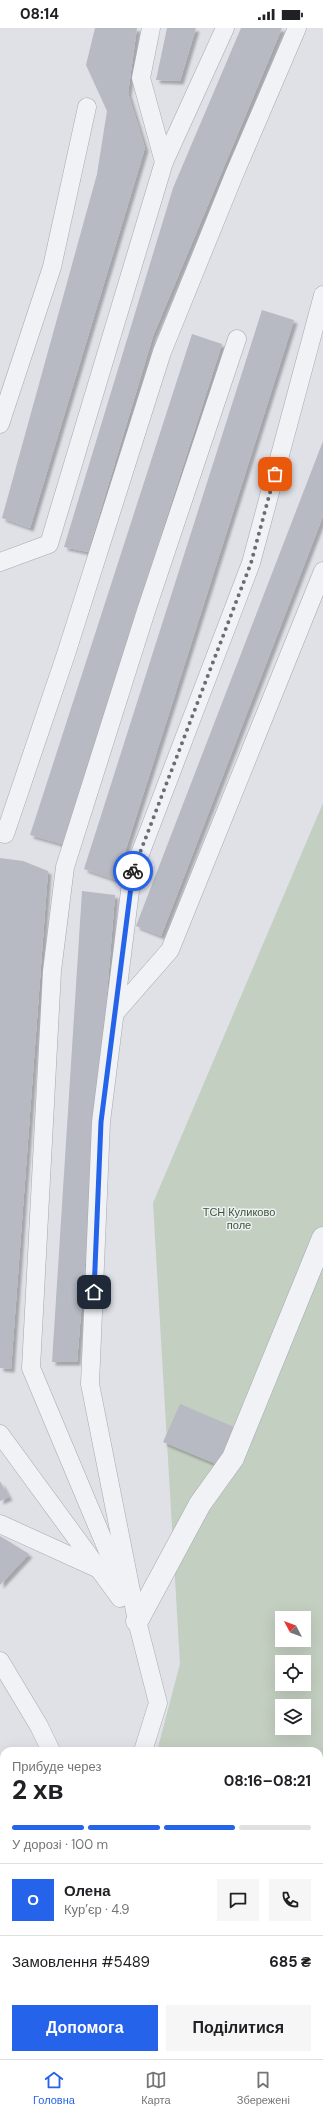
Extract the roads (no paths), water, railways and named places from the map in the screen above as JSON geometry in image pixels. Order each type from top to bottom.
[{"type":"street","points":[[137,1621],[200,1504],[233,1458],[323,1238]]},
{"type":"lane","points":[[151,28],[141,78],[164,162]]},
{"type":"lane","points":[[0,562],[49,544],[164,162],[225,28]]},
{"type":"lane","points":[[0,833],[5,834],[61,669],[162,352],[234,175],[297,28]]},
{"type":"lane","points":[[0,424],[52,267],[87,107]]},
{"type":"lane","points":[[144,1747],[158,1703],[137,1621],[90,1384],[101,1122],[132,875],[251,563],[323,295]]},
{"type":"lane","points":[[137,1621],[32,1368],[52,971],[65,867],[146,611],[237,339]]},
{"type":"lane","points":[[115,1013],[170,950],[323,571]]},
{"type":"lane","points":[[0,1434],[137,1621]]},
{"type":"lane","points":[[0,1524],[99,1570]]},
{"type":"lane","points":[[0,1661],[39,1726],[49,1747]]},
{"type":"park label","name":"ТСН Куликово поле","points":[[239,1218]]}]
